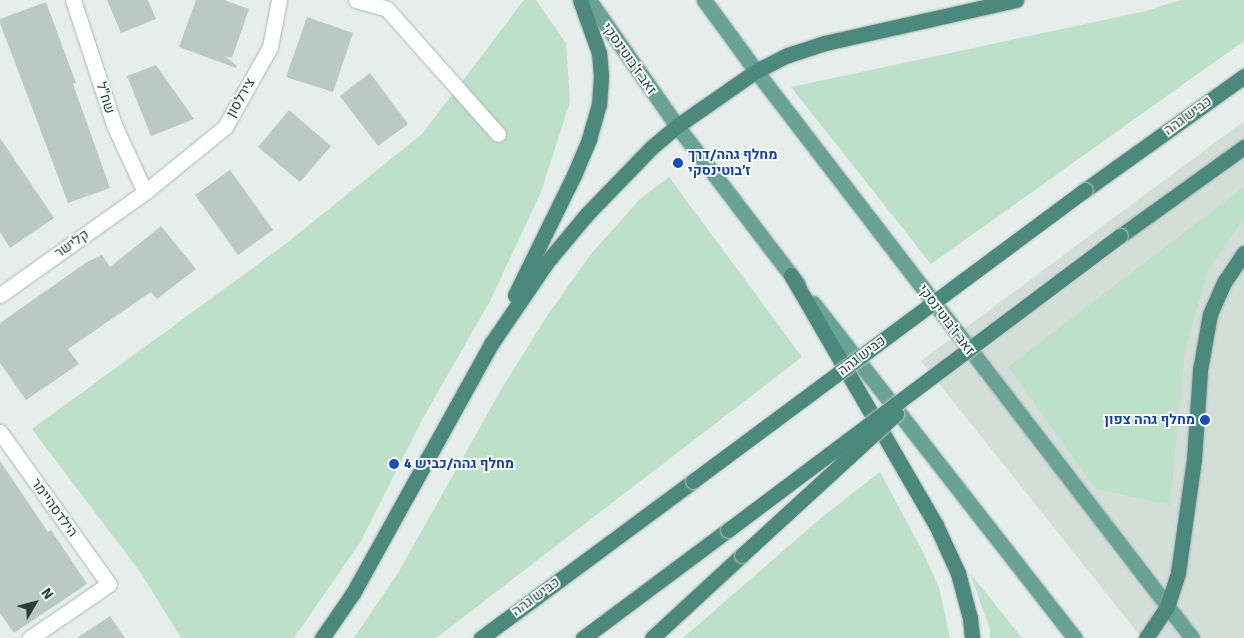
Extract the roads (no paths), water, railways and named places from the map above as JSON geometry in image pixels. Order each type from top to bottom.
[{"type":"highway","points":[[322,638],[362,578],[491,344],[574,175],[589,139],[599,104],[601,75],[598,53],[580,0]]},
{"type":"highway","points":[[491,344],[547,262],[588,214],[652,147],[677,126],[756,71],[788,55],[825,44],[1016,0]]},
{"type":"highway","name":"כביש גהה","points":[[481,638],[1085,190],[1244,76]]},
{"type":"highway","points":[[583,638],[961,354],[1244,147]]},
{"type":"highway","points":[[1146,638],[1166,607],[1178,573],[1185,535],[1194,459],[1200,370],[1210,314],[1225,281],[1244,253]]},
{"type":"highway","points":[[791,275],[936,526],[958,573],[970,618],[972,638]]},
{"type":"highway","points":[[652,638],[961,354]]},
{"type":"main road","name":"זאב ז'בוטינסקי","points":[[589,0],[677,126],[1075,638]]},
{"type":"main road","name":"זאב ז'בוטינסקי","points":[[704,0],[756,71],[1166,607],[1192,638]]},
{"type":"street","name":"שח\"ל","points":[[73,0],[114,125],[144,192]]},
{"type":"street","name":"צירלסון","points":[[144,192],[225,127],[270,47],[279,0]]},
{"type":"street","points":[[356,0],[387,9],[498,134]]},
{"type":"street","name":"קלישר","points":[[0,295],[144,192]]},
{"type":"street","name":"הילדסהיימר","points":[[2,439],[109,584],[30,638]]},
{"type":"place","name":"מחלף גהה/דרך ז׳בוטינסקי","points":[[678,163]]},
{"type":"place","name":"מחלף גהה צפון","points":[[1205,420]]},
{"type":"place","name":"מחלף גהה/כביש 4","points":[[394,464]]}]
